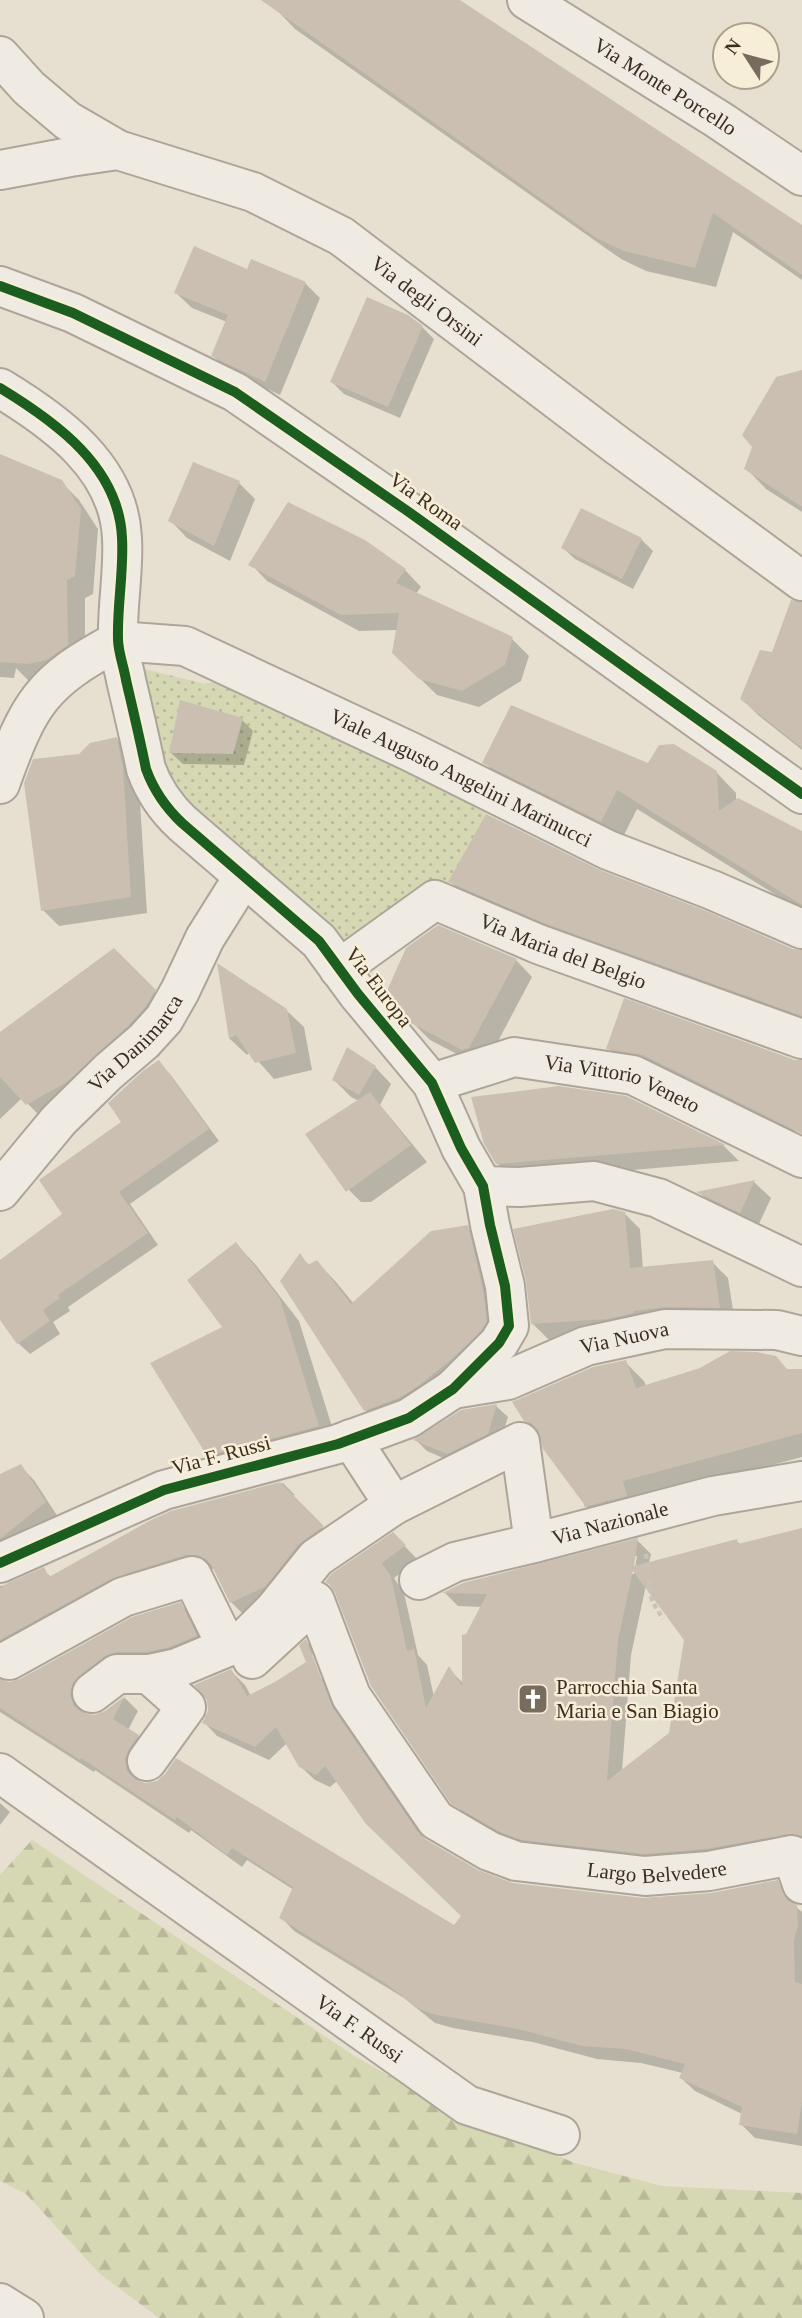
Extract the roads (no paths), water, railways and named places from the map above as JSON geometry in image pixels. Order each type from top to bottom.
[{"type":"street","name":"Via Monte Porcello","points":[[527,0],[719,120],[802,176]]},
{"type":"street","points":[[0,56],[29,88],[68,121],[118,150]]},
{"type":"street","name":"Via degli Orsini","points":[[0,170],[118,150],[253,192],[341,236],[607,438],[802,581]]},
{"type":"street","name":"Via Roma","points":[[0,286],[73,313],[235,392],[428,526],[802,794]]},
{"type":"street","name":"Via Europa","points":[[0,388],[59,429],[91,460],[108,483],[119,509],[122,537],[118,640],[146,769],[153,786],[170,811],[319,941],[432,1083],[461,1147],[483,1186],[505,1286],[509,1326],[499,1343],[453,1389]]},
{"type":"street","points":[[0,784],[23,723],[44,692],[71,667],[118,640]]},
{"type":"street","name":"Viale Augusto Angelini Marinucci","points":[[118,640],[185,646],[411,752],[608,850],[712,890],[802,929]]},
{"type":"street","name":"Via Danimarca","points":[[0,1191],[59,1120],[164,1019],[177,999],[215,919],[244,876]]},
{"type":"street","name":"Via Maria del Belgio","points":[[339,969],[435,900],[538,944],[802,1039]]},
{"type":"street","name":"Via Vittorio Veneto","points":[[432,1083],[514,1057],[632,1075],[802,1158]]},
{"type":"street","points":[[483,1186],[520,1187],[594,1181],[658,1198],[802,1267]]},
{"type":"street","name":"Via Nuova","points":[[453,1389],[508,1380],[586,1346],[665,1329],[777,1330],[802,1336]]},
{"type":"street","name":"Via F. Russi","points":[[0,1563],[164,1490],[351,1439],[409,1418],[453,1389]]},
{"type":"street","points":[[351,1439],[394,1505]]},
{"type":"street","points":[[92,1693],[117,1674],[149,1674],[177,1668],[236,1644],[275,1609],[316,1558],[394,1505],[520,1442],[534,1543]]},
{"type":"street","name":"Via Nazionale","points":[[419,1580],[455,1562],[713,1496],[802,1481]]},
{"type":"street","points":[[9,1660],[123,1597],[192,1577],[236,1644]]},
{"type":"street","name":"Largo Belvedere","points":[[236,1644],[251,1659],[315,1601],[351,1696],[436,1820],[489,1851],[516,1861],[645,1876],[709,1871],[792,1855],[802,1884]]},
{"type":"street","points":[[147,1761],[186,1707],[149,1674]]},
{"type":"street","name":"Via F. Russi","points":[[0,1773],[467,2105],[560,2135]]},
{"type":"street","points":[[0,2303],[24,2318]]},
{"type":"place","name":"Parrocchia Santa Maria e San Biagio","points":[[533,1699]]}]
